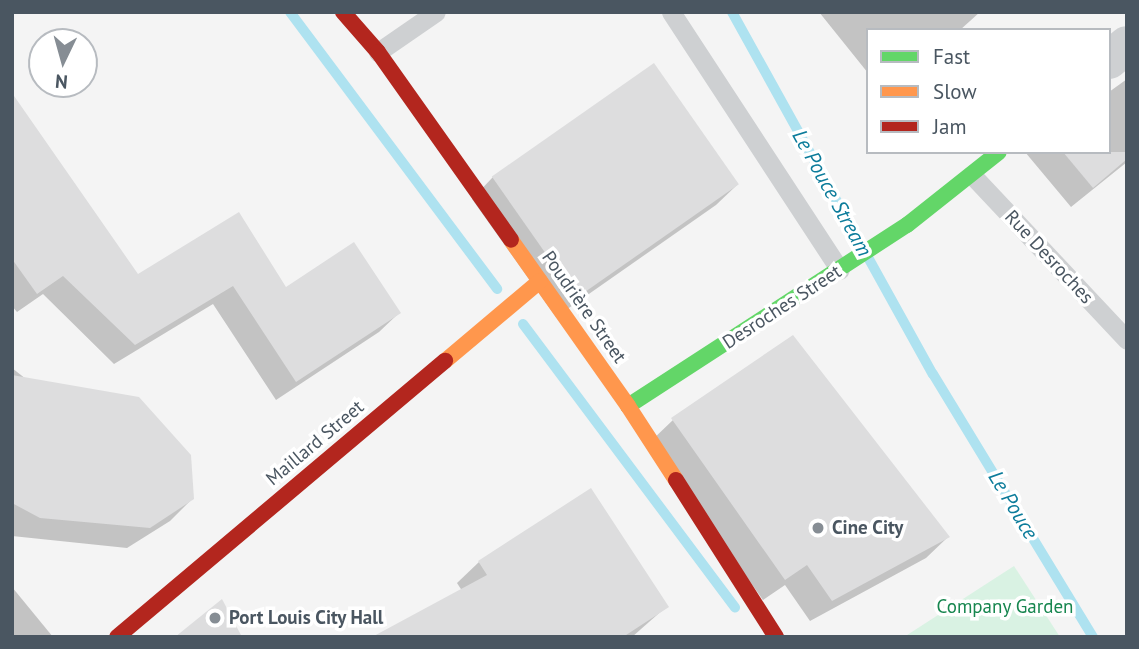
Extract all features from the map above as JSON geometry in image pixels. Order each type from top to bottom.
[{"type":"street","name":"Poudrière Street","points":[[343,12],[378,52],[628,406],[776,637]]},
{"type":"street","points":[[1111,58],[1127,45]]},
{"type":"street","name":"Desroches Street","points":[[628,406],[907,225],[997,154]]},
{"type":"street","name":"Maillard Street","points":[[117,637],[540,281]]},
{"type":"lane","points":[[378,52],[436,12]]},
{"type":"lane","points":[[671,12],[840,270]]},
{"type":"lane","name":"Rue Desroches","points":[[972,175],[1127,340]]},
{"type":"green space","name":"Company Garden","points":[[1014,566],[1060,637],[904,637]]},
{"type":"building","points":[[654,63],[739,184],[577,298],[492,177]]},
{"type":"building","points":[[12,93],[138,274],[239,212],[286,287],[354,242],[401,313],[296,382],[233,286],[135,345],[63,276],[37,294],[12,259]]},
{"type":"building","points":[[1127,152],[1127,159],[1093,188],[1065,154]]},
{"type":"building","points":[[793,335],[950,537],[832,601],[807,565],[785,580],[671,418]]},
{"type":"building","points":[[12,375],[139,397],[191,455],[194,499],[150,528],[40,518],[12,503]]},
{"type":"building","points":[[591,488],[669,607],[623,637],[372,637],[487,575],[478,561]]},
{"type":"building","name":"Port Louis City Hall","points":[[222,599],[242,637],[175,637]]},
{"type":"waterway","points":[[290,12],[497,289]]},
{"type":"waterway","name":"Le Pouce Stream","points":[[732,12],[933,374],[1093,637]]},
{"type":"waterway","points":[[523,324],[735,607]]},
{"type":"traffic: fast","points":[[628,406],[907,225],[996,154]]},
{"type":"traffic: slow","points":[[511,240],[628,406],[676,480]]},
{"type":"traffic: slow","points":[[445,361],[540,281]]},
{"type":"traffic: jam","points":[[343,12],[378,52],[511,240]]},
{"type":"traffic: jam","points":[[117,637],[445,361]]},
{"type":"traffic: jam","points":[[676,480],[776,637]]},
{"type":"place","name":"Cine City","points":[[818,528]]},
{"type":"place","name":"Port Louis City Hall","points":[[215,618]]},
{"type":"water label","name":"Le Pouce","points":[[1013,505]]}]
